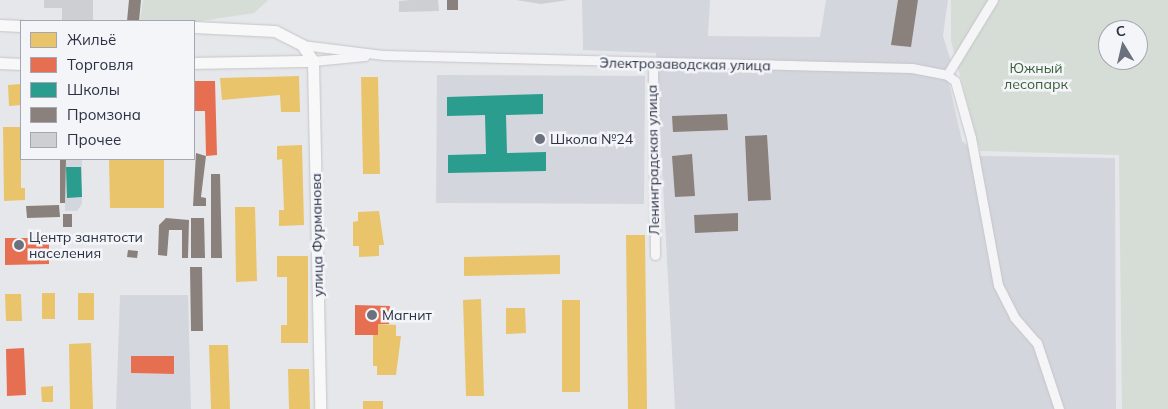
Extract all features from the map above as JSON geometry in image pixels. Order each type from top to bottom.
[{"type":"main road","points":[[0,25],[20,26]]},
{"type":"main road","name":"Электрозаводская улица","points":[[195,27],[275,30],[302,45],[313,61]]},
{"type":"main road","name":"Электрозаводская улица","points":[[195,63],[313,61]]},
{"type":"main road","name":"улица Фурманова","points":[[313,61],[320,409]]},
{"type":"main road","points":[[0,63],[20,64]]},
{"type":"street","points":[[993,0],[948,75],[954,81],[963,108],[984,196],[998,285],[1014,317],[1038,343],[1059,409]]},
{"type":"street","name":"Электрозаводская улица","points":[[302,45],[384,55],[653,64],[912,68],[948,75]]},
{"type":"street","name":"Электрозаводская улица","points":[[313,61],[384,55]]},
{"type":"street","name":"Ленинградская улица","points":[[653,64],[655,255]]},
{"type":"shaded area","points":[[582,0],[710,0],[708,36],[820,37],[826,0],[948,0],[943,36],[955,74],[949,83],[962,141],[980,156],[1115,158],[1116,409],[675,409],[656,53],[583,50]]},
{"type":"shaded area","name":"Школа №24","points":[[437,75],[645,76],[644,204],[436,203]]},
{"type":"shaded area","points":[[64,160],[82,160],[82,204],[77,211],[65,211]]},
{"type":"shaded area","points":[[120,295],[188,295],[191,409],[116,409]],"holes":[[[131,356],[174,356],[174,374],[131,373]]]},
{"type":"green space","points":[[143,0],[268,0],[254,13],[195,22],[195,20],[140,20]]},
{"type":"green space","name":"Южный лесопарк","points":[[951,0],[1168,0],[1168,409],[1122,409],[1119,155],[980,151],[951,41]]},
{"type":"building: Жильё","points":[[299,76],[300,112],[281,112],[280,95],[222,100],[220,78]]},
{"type":"building: Жильё","points":[[361,77],[378,77],[380,174],[363,174]]},
{"type":"building: Жильё","points":[[20,84],[20,105],[9,106],[8,85]]},
{"type":"building: Жильё","points":[[3,127],[20,127],[21,188],[25,188],[25,200],[4,201]]},
{"type":"building: Жильё","points":[[302,145],[304,225],[279,226],[279,210],[284,210],[282,159],[277,160],[277,146]]},
{"type":"building: Жильё","points":[[109,160],[164,160],[164,208],[110,208]]},
{"type":"building: Жильё","points":[[235,207],[255,207],[257,281],[236,282]]},
{"type":"building: Жильё","points":[[379,211],[384,245],[379,245],[379,256],[359,257],[359,246],[353,246],[353,222],[358,221],[358,212]]},
{"type":"building: Жильё","points":[[626,235],[645,235],[647,409],[628,409]]},
{"type":"building: Жильё","points":[[560,255],[560,274],[464,276],[464,257]]},
{"type":"building: Жильё","points":[[277,256],[308,256],[308,343],[281,343],[281,325],[287,325],[287,277],[277,277]]},
{"type":"building: Жильё","points":[[42,293],[55,293],[55,319],[42,319]]},
{"type":"building: Жильё","points":[[78,293],[94,293],[94,320],[78,320]]},
{"type":"building: Жильё","points":[[5,294],[21,294],[22,321],[6,321]]},
{"type":"building: Жильё","points":[[481,299],[484,396],[466,396],[463,300]]},
{"type":"building: Жильё","points":[[562,300],[580,300],[580,392],[562,392]]},
{"type":"building: Жильё","points":[[506,308],[525,308],[526,333],[506,334]]},
{"type":"building: Жильё","points":[[378,324],[396,325],[396,336],[401,336],[396,375],[377,375],[377,366],[373,366],[373,335],[378,335]]},
{"type":"building: Жильё","points":[[91,343],[93,409],[70,409],[69,344]]},
{"type":"building: Жильё","points":[[209,345],[228,345],[230,409],[211,409]]},
{"type":"building: Жильё","points":[[288,369],[309,369],[310,409],[289,409]]},
{"type":"building: Жильё","points":[[53,386],[53,402],[42,402],[41,387]]},
{"type":"building: Жильё","points":[[363,401],[383,401],[383,409],[363,409]]},
{"type":"building: Торговля","points":[[195,81],[215,81],[217,155],[206,156],[205,111],[195,111]]},
{"type":"building: Торговля","points":[[5,238],[49,238],[49,264],[5,265]]},
{"type":"building: Торговля","name":"Магнит","points":[[355,305],[390,306],[389,324],[378,324],[378,335],[355,335]]},
{"type":"building: Торговля","points":[[24,348],[26,395],[7,396],[6,349]]},
{"type":"building: Торговля","points":[[131,356],[174,356],[174,374],[131,373]]},
{"type":"building: Школы","points":[[543,94],[543,114],[506,115],[507,153],[546,152],[546,171],[448,173],[448,155],[486,154],[485,115],[447,116],[447,97]]},
{"type":"building: Школы","points":[[66,167],[81,167],[82,197],[67,198]]},
{"type":"building: Промзона","points":[[129,0],[141,0],[139,20],[127,20]]},
{"type":"building: Промзона","points":[[447,0],[458,0],[458,10],[447,10]]},
{"type":"building: Промзона","points":[[898,0],[918,0],[911,47],[891,45]]},
{"type":"building: Промзона","points":[[727,114],[728,130],[673,132],[672,116]]},
{"type":"building: Промзона","points":[[767,135],[771,200],[748,201],[745,136]]},
{"type":"building: Промзона","points":[[196,153],[206,156],[201,197],[206,198],[206,206],[193,206]]},
{"type":"building: Промзона","points":[[692,154],[695,196],[675,197],[672,156]]},
{"type":"building: Промзона","points":[[60,160],[66,160],[65,203],[60,203]]},
{"type":"building: Промзона","points":[[211,174],[220,174],[222,258],[211,258]]},
{"type":"building: Промзона","points":[[59,205],[60,217],[27,218],[26,206]]},
{"type":"building: Промзона","points":[[738,213],[738,231],[695,233],[694,215]]},
{"type":"building: Промзона","points":[[63,214],[72,214],[72,227],[63,227]]},
{"type":"building: Промзона","points":[[166,218],[189,220],[188,258],[182,258],[182,230],[169,230],[167,256],[158,255],[159,225]]},
{"type":"building: Промзона","points":[[191,218],[204,218],[205,258],[191,258]]},
{"type":"building: Промзона","points":[[128,250],[138,251],[137,258],[127,257]]},
{"type":"building: Промзона","points":[[190,267],[202,267],[203,331],[191,331]]},
{"type":"building: Прочее","points":[[44,0],[93,0],[93,20],[62,20],[62,8],[44,8]]},
{"type":"building: Прочее","points":[[438,0],[439,11],[399,12],[399,1]]},
{"type":"building: Прочее","points":[[516,0],[568,0],[541,4]]},
{"type":"place","name":"Школа №24","points":[[540,139]]},
{"type":"place","name":"Центр занятости населения","points":[[19,245]]},
{"type":"place","name":"Магнит","points":[[372,315]]}]
